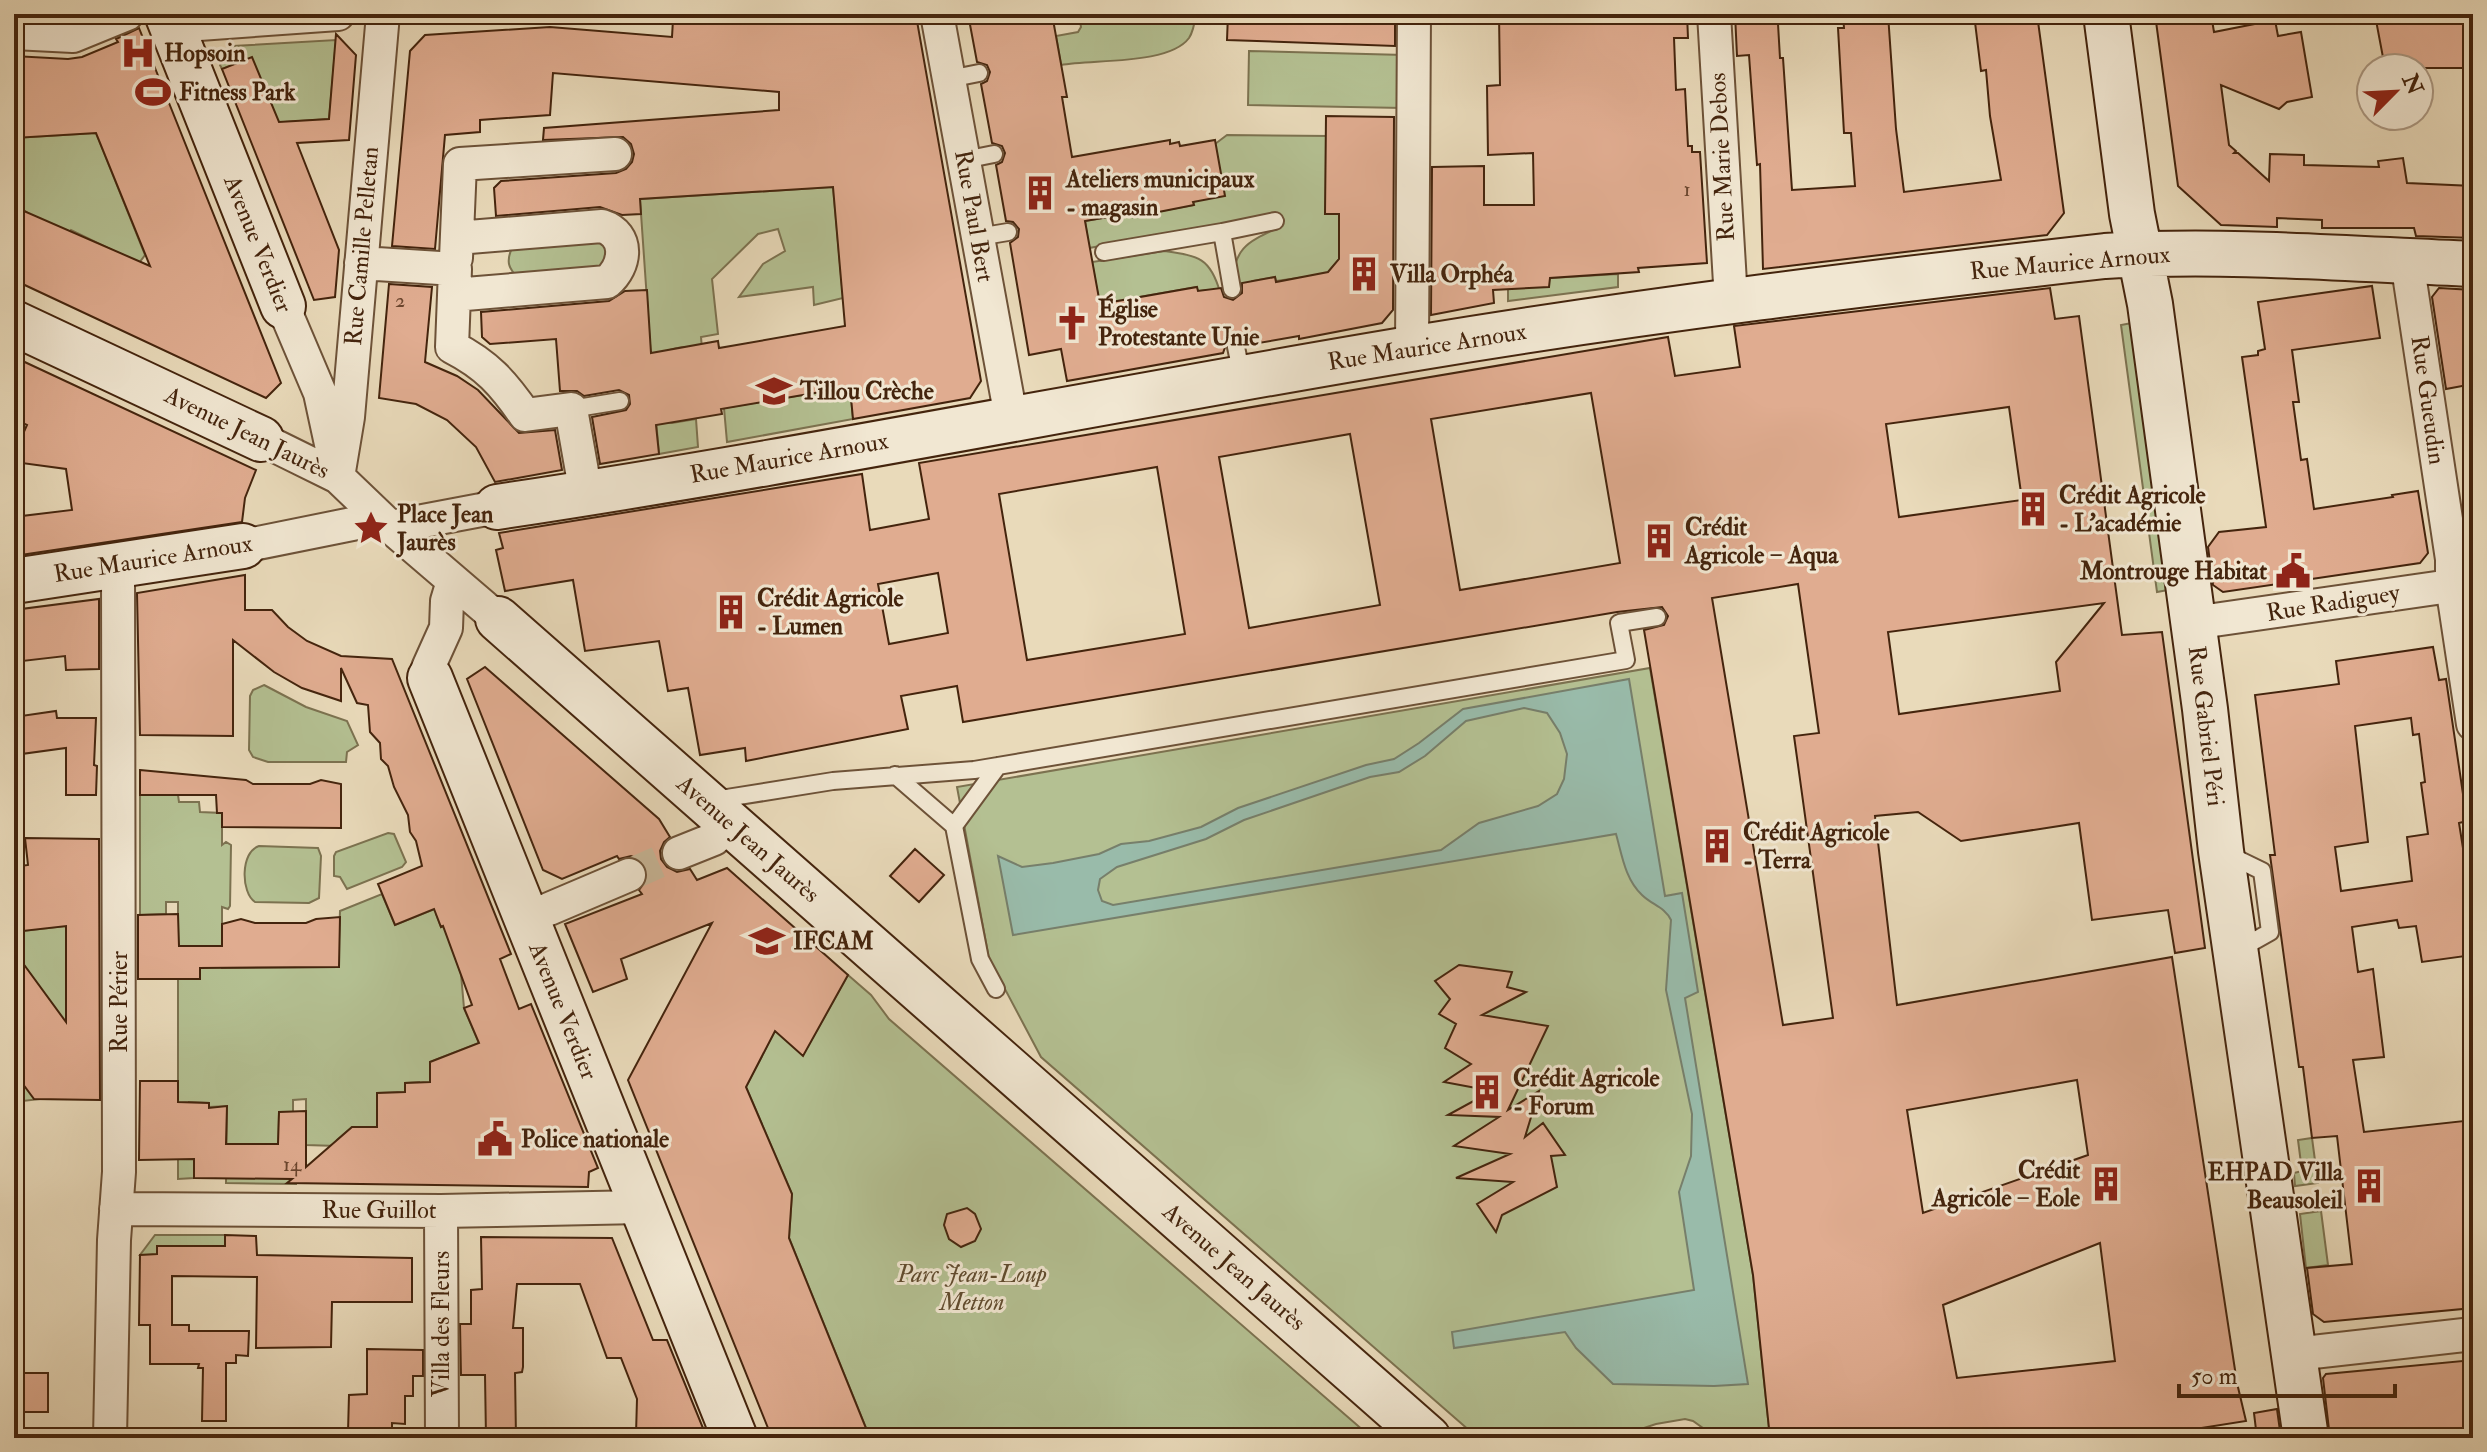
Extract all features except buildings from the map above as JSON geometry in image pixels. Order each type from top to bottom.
[{"type":"street","points":[[14,33],[73,36],[127,14]]},
{"type":"street","points":[[169,20],[338,14]]},
{"type":"street","name":"Rue Camille Pelletan","points":[[338,477],[348,417],[383,14]]},
{"type":"street","name":"Rue Paul Bert","points":[[937,14],[964,76],[979,157],[993,235],[1011,417]]},
{"type":"street","points":[[1412,348],[1414,14]]},
{"type":"street","name":"Rue Marie Debos","points":[[1714,14],[1731,300]]},
{"type":"street","name":"Rue Gabriel Péri","points":[[2106,14],[2139,254],[2150,304],[2221,851],[2306,1438]]},
{"type":"street","name":"Avenue Verdier","points":[[169,20],[320,393],[338,477]]},
{"type":"street","points":[[586,494],[571,409],[525,415],[503,383],[478,360],[452,347],[460,164],[615,154]]},
{"type":"street","name":"Rue Maurice Arnoux","points":[[14,581],[243,546],[357,523],[388,525],[586,494],[876,444],[1011,417],[1239,362],[1412,348],[1731,300],[2105,256],[2194,253],[2473,264]]},
{"type":"street","name":"Rue Gueudin","points":[[2407,261],[2452,559],[2463,584],[2473,724]]},
{"type":"street","points":[[361,263],[455,268]]},
{"type":"street","name":"Avenue Jean Jaurès","points":[[14,323],[338,477],[388,525],[498,619],[709,820],[1428,1438]]},
{"type":"street","name":"Rue Périer","points":[[110,1438],[119,1172],[118,567]]},
{"type":"street","name":"Avenue Verdier","points":[[453,581],[447,601],[446,628],[428,668],[430,678],[735,1438]]},
{"type":"street","name":"Rue Radiguey","points":[[2193,623],[2463,584]]},
{"type":"street","points":[[679,853],[709,820]]},
{"type":"street","points":[[549,909],[629,875]]},
{"type":"street","name":"Rue Guillot","points":[[116,1209],[441,1211],[642,1207]]},
{"type":"street","name":"Villa des Fleurs","points":[[441,1211],[442,1438]]},
{"type":"street","points":[[2295,1354],[2473,1334]]},
{"type":"lane","points":[[1104,252],[1275,221]]},
{"type":"lane","points":[[1222,232],[1232,289]]},
{"type":"lane","points":[[571,409],[620,401]]},
{"type":"lane","points":[[709,820],[833,781],[998,766],[1626,660],[1619,623],[1657,617]]},
{"type":"lane","points":[[954,826],[998,766]]},
{"type":"lane","points":[[895,775],[954,826],[980,959],[996,989]]},
{"type":"green space","points":[[1052,14],[1196,14],[1189,38],[1165,53],[1061,65],[1056,36],[1078,32],[1080,20],[1075,16],[1053,20]]},
{"type":"green space","points":[[336,40],[329,119],[269,123],[251,58],[222,69],[220,65],[233,46]]},
{"type":"green space","points":[[1249,51],[1404,55],[1403,108],[1248,105]]},
{"type":"green space","points":[[96,133],[145,255],[139,263],[71,230],[66,238],[25,211],[21,216],[14,213],[14,138]]},
{"type":"green space","points":[[1227,135],[1330,136],[1339,214],[1348,249],[1320,282],[1305,277],[1276,281],[1275,277],[1252,281],[1252,286],[1230,290],[1235,264],[1243,249],[1280,227],[1278,214],[1089,248],[1085,221],[1193,205],[1215,144]]},
{"type":"green space","points":[[833,187],[843,298],[814,305],[813,287],[739,297],[763,264],[785,251],[778,229],[758,234],[712,279],[718,334],[701,337],[702,349],[676,348],[651,358],[640,199]]},
{"type":"green space","points":[[604,236],[612,266],[519,278],[509,264],[512,248]]},
{"type":"green space","points":[[1164,251],[1201,260],[1212,272],[1220,292],[1208,294],[1207,290],[1198,291],[1196,287],[1134,298],[1101,313],[1092,262]]},
{"type":"green space","points":[[1618,274],[1618,287],[1508,301],[1508,289],[1550,278]]},
{"type":"green space","points":[[2132,323],[2168,590],[2157,592],[2121,325]]},
{"type":"green space","points":[[850,387],[853,419],[727,442],[724,408]]},
{"type":"green space","points":[[696,419],[698,447],[659,454],[656,420],[672,423]]},
{"type":"green space","points":[[1650,668],[1753,1275],[1770,1438],[1717,1438],[1685,1419],[1656,1424],[1614,1438],[1478,1438],[1041,1057],[989,959],[957,787]]},
{"type":"green space","points":[[264,685],[306,707],[347,721],[358,745],[347,752],[346,762],[268,762],[253,757],[249,750],[250,696],[253,690]]},
{"type":"green space","points":[[140,795],[178,795],[179,802],[199,802],[200,812],[222,813],[222,845],[226,842],[231,845],[230,906],[228,909],[222,907],[222,968],[338,967],[340,911],[382,894],[395,925],[437,908],[436,914],[441,927],[444,926],[461,974],[464,1008],[479,1043],[430,1062],[431,1090],[420,1091],[419,1082],[405,1083],[405,1092],[378,1093],[378,1118],[399,1117],[377,1127],[352,1127],[337,1140],[337,1146],[306,1145],[306,1099],[293,1100],[293,1117],[279,1113],[278,1163],[296,1164],[296,1184],[226,1183],[227,1106],[209,1107],[209,1103],[189,1102],[194,1139],[194,1178],[178,1179],[178,979],[200,979],[200,946],[178,946],[178,902],[166,902],[166,914],[140,915]]},
{"type":"green space","points":[[388,833],[394,834],[406,862],[402,867],[347,889],[340,877],[334,876],[336,852]]},
{"type":"green space","points":[[259,846],[318,848],[321,856],[319,898],[309,903],[255,902],[247,890],[245,873],[248,856]]},
{"type":"green space","points":[[66,926],[66,1096],[14,1102],[14,1072],[23,1085],[14,975],[14,932]]},
{"type":"green space","name":"Parc Jean-Loup Metton","points":[[848,975],[871,995],[889,1019],[1372,1438],[870,1438],[789,1238],[792,1194],[746,1087],[776,1029],[803,1055]]},
{"type":"green space","points":[[2312,1138],[2318,1183],[2295,1186],[2294,1173],[2302,1171],[2298,1140]]},
{"type":"green space","points":[[2321,1211],[2328,1265],[2306,1268],[2300,1214]]},
{"type":"green space","points":[[155,1235],[225,1235],[225,1246],[158,1246],[157,1255],[140,1255]]},
{"type":"shaded area","points":[[1629,679],[1665,896],[1682,893],[1698,992],[1685,998],[1748,1384],[1613,1384],[1576,1348],[1565,1332],[1454,1348],[1452,1332],[1694,1290],[1679,1192],[1691,1156],[1692,1114],[1666,990],[1671,920],[1636,889],[1625,866],[1616,834],[1013,935],[998,856],[1022,867],[1053,863],[1201,827],[1238,808],[1366,765],[1394,759],[1463,709]],"holes":[[[1524,708],[1547,713],[1560,733],[1567,754],[1564,779],[1557,794],[1538,806],[1479,823],[1441,850],[1113,905],[1102,901],[1098,890],[1100,879],[1117,867],[1206,839],[1244,820],[1370,777],[1399,772],[1425,756],[1466,721]]]},
{"type":"tunnel","points":[[629,875],[679,853]]},
{"type":"place","name":"Hopsoin","points":[[138,53]]},
{"type":"place","name":"Fitness Park","points":[[153,92]]},
{"type":"place","name":"Ateliers municipaux - magasin","points":[[1040,193]]},
{"type":"place","name":"Villa Orphéa","points":[[1364,274]]},
{"type":"place","name":"Église Protestante Unie","points":[[1072,323]]},
{"type":"place","name":"Tillou Crèche","points":[[774,391]]},
{"type":"place","name":"Crédit Agricole - L'académie","points":[[2033,509]]},
{"type":"place","name":"Place Jean Jaurès","points":[[371,528]]},
{"type":"place","name":"Crédit Agricole − Aqua","points":[[1659,541]]},
{"type":"place","name":"Montrouge Habitat","points":[[2293,571]]},
{"type":"place","name":"Crédit Agricole - Lumen","points":[[731,612]]},
{"type":"place","name":"Crédit Agricole - Terra","points":[[1717,846]]},
{"type":"place","name":"IFCAM","points":[[767,941]]},
{"type":"place","name":"Crédit Agricole - Forum","points":[[1487,1092]]},
{"type":"place","name":"Police nationale","points":[[495,1139]]},
{"type":"place","name":"Crédit Agricole − Eole","points":[[2106,1184]]},
{"type":"place","name":"EHPAD Villa Beausoleil","points":[[2369,1186]]}]
